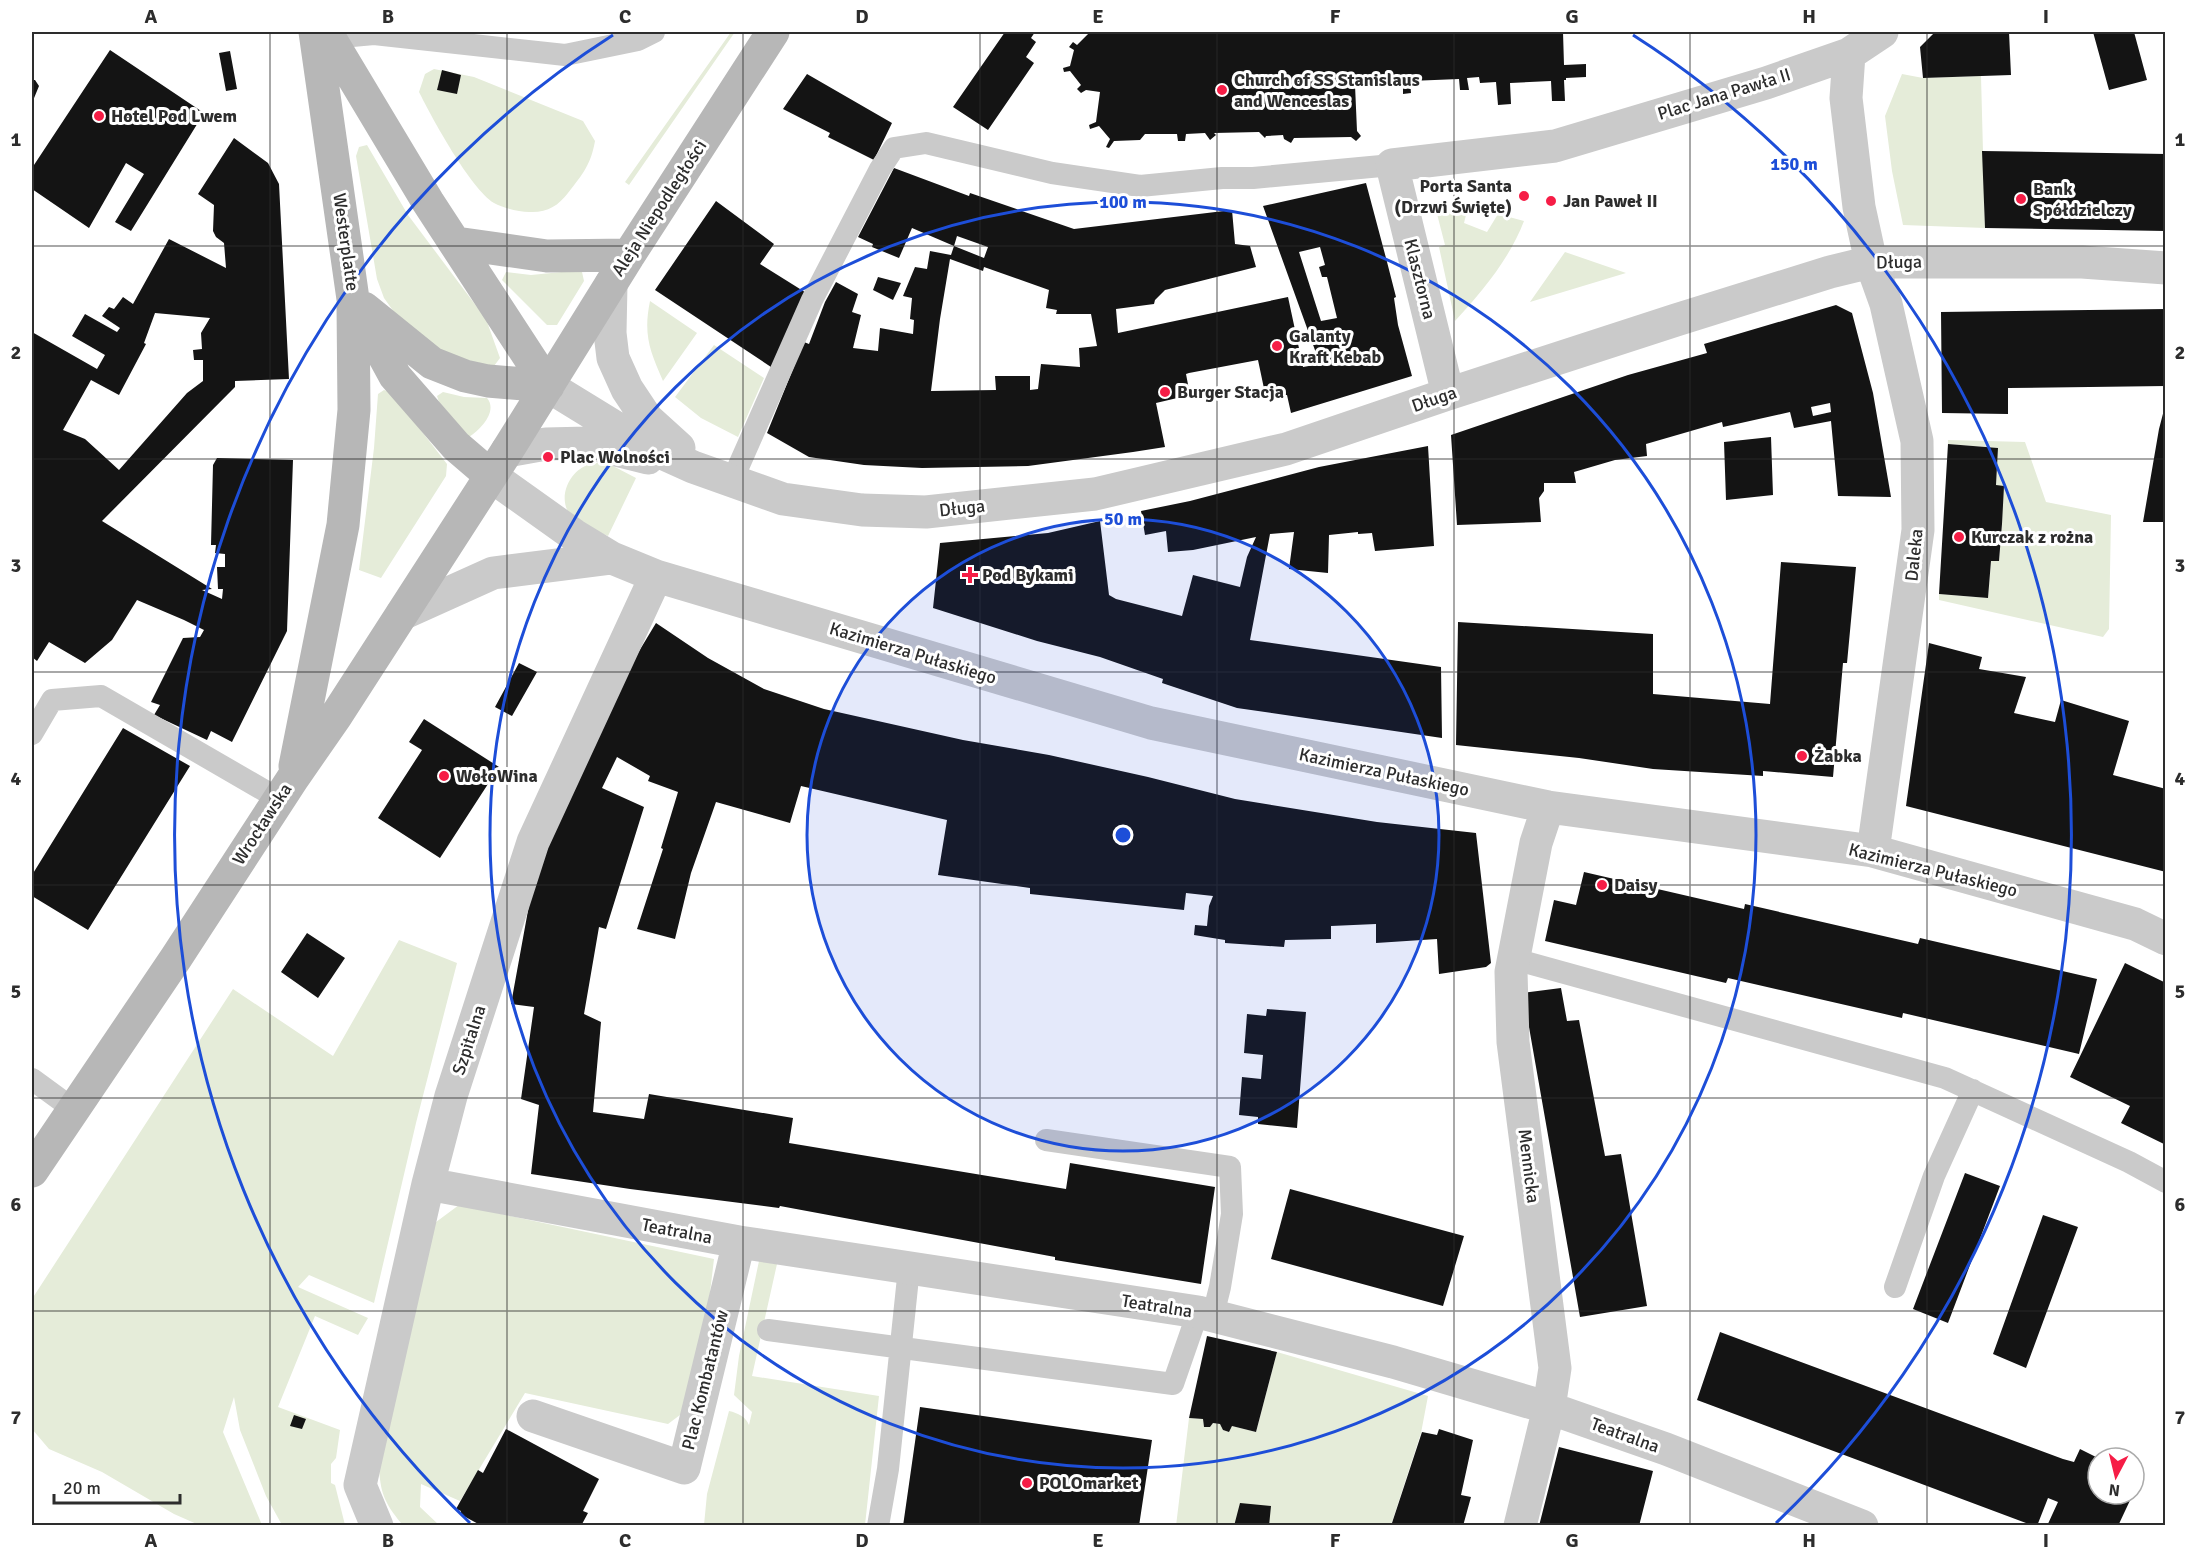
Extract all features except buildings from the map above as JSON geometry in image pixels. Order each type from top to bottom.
[{"type":"street","name":"Aleja Niepodległości","points":[[499,464],[629,255],[773,32]]},
{"type":"street","name":"Plac Jana Pawła II","points":[[1392,165],[1555,146],[1766,83],[1849,54],[1882,32]]},
{"type":"street","points":[[324,34],[428,202],[548,386]]},
{"type":"street","name":"Westerplatte","points":[[324,34],[353,299],[394,376],[456,446],[499,464]]},
{"type":"street","points":[[1849,54],[1846,99],[1860,207],[1871,262]]},
{"type":"street","name":"Klasztorna","points":[[1392,165],[1448,394]]},
{"type":"street","points":[[456,243],[547,256],[629,255]]},
{"type":"street","name":"Długa","points":[[548,386],[622,432],[702,470],[783,499],[862,510],[926,512],[1095,494],[1286,449],[1698,313],[1830,272],[1871,262],[2082,262],[2166,268]]},
{"type":"street","name":"Daleka","points":[[1871,262],[1886,304],[1917,441],[1918,530],[1873,851]]},
{"type":"street","name":"Długa","points":[[611,285],[610,333],[613,358],[627,389],[647,419],[702,470]]},
{"type":"street","points":[[353,299],[432,363],[465,376],[488,381],[548,386]]},
{"type":"street","points":[[286,788],[344,525],[354,410],[353,299]]},
{"type":"street","name":"Długa","points":[[499,464],[546,444],[588,443],[702,470]]},
{"type":"street","name":"Kazimierza Pułaskiego","points":[[499,464],[574,535],[612,558],[656,576],[1150,723],[1548,807],[1873,851],[2135,924],[2166,939]]},
{"type":"street","name":"Wrocławska","points":[[32,1171],[336,716],[499,464]]},
{"type":"street","name":"Kazimierza Pułaskiego","points":[[402,614],[492,573],[612,558]]},
{"type":"street","name":"Szpitalna","points":[[376,1526],[360,1485],[428,1184],[451,1096],[533,842],[656,576]]},
{"type":"street","name":"Mennicka","points":[[1520,1526],[1549,1408],[1555,1368],[1513,1042],[1511,972],[1536,843],[1548,807]]},
{"type":"street","name":"Teatralna","points":[[428,1184],[739,1242],[1205,1314],[1393,1362],[1549,1408],[1666,1449],[1862,1526]]},
{"type":"street","name":"Plac Kombatantów","points":[[533,1416],[684,1468],[739,1242]]},
{"type":"lane","points":[[324,34],[374,34],[565,55],[638,40],[654,32]]},
{"type":"lane","points":[[732,481],[812,300],[880,169],[894,148],[926,143],[1052,173],[1140,186],[1392,165]]},
{"type":"lane","points":[[32,734],[52,700],[101,696],[286,788]]},
{"type":"lane","points":[[1514,959],[1945,1078],[2129,1162],[2166,1182]]},
{"type":"lane","points":[[32,1079],[73,1109]]},
{"type":"lane","points":[[1895,1287],[1934,1176],[1973,1090]]},
{"type":"lane","points":[[768,1330],[1173,1384],[1220,1287],[1232,1214],[1230,1167],[1046,1140]]},
{"type":"lane","points":[[878,1526],[888,1469],[909,1268]]},
{"type":"green space","points":[[731,32],[735,32],[629,185],[625,182]]},
{"type":"green space","points":[[434,69],[474,77],[583,121],[595,141],[593,149],[589,163],[560,202],[547,210],[525,212],[498,205],[484,195],[452,152],[419,92],[425,74]]},
{"type":"green space","points":[[1902,74],[1923,78],[1981,76],[1985,228],[1903,225],[1892,171],[1885,116]]},
{"type":"green space","points":[[367,145],[408,215],[486,319],[500,358],[494,366],[483,365],[436,350],[399,319],[384,298],[377,279],[356,156],[359,147]]},
{"type":"green space","points":[[1468,207],[1464,223],[1487,232],[1498,214],[1524,221],[1511,248],[1494,274],[1455,321],[1439,247],[1445,245],[1437,214]]},
{"type":"green space","points":[[1565,252],[1626,273],[1530,302]]},
{"type":"green space","points":[[506,272],[531,275],[582,272],[584,281],[557,325],[547,325],[502,280]]},
{"type":"green space","points":[[650,301],[697,333],[663,381],[649,342],[647,324]]},
{"type":"green space","points":[[714,345],[764,378],[738,437],[701,418],[675,397]]},
{"type":"green space","points":[[384,390],[392,393],[447,464],[446,476],[381,578],[359,570],[374,448],[378,394]]},
{"type":"green space","points":[[443,392],[464,397],[487,398],[490,403],[491,408],[487,419],[469,437],[439,402],[437,396]]},
{"type":"green space","points":[[1948,440],[2025,442],[2046,502],[2111,515],[2109,629],[2103,637],[1939,600],[1939,594],[1988,598],[1991,561],[1999,561],[2002,524],[1996,485],[1998,448],[1948,444]]},
{"type":"green space","points":[[601,463],[613,466],[636,478],[608,536],[574,520],[565,502],[567,487],[575,474],[589,464]]},
{"type":"green space","points":[[399,940],[457,963],[416,1123],[374,1303],[309,1275],[298,1287],[368,1318],[358,1335],[315,1316],[278,1407],[340,1430],[336,1458],[331,1464],[331,1483],[335,1485],[345,1525],[282,1525],[266,1496],[240,1430],[234,1397],[223,1432],[262,1525],[199,1525],[174,1514],[102,1472],[49,1449],[32,1429],[32,1299],[233,989],[333,1056]]},
{"type":"green space","points":[[459,1205],[714,1259],[702,1360],[688,1409],[668,1424],[525,1393],[460,1501],[421,1484],[420,1507],[439,1525],[405,1525],[395,1516],[387,1503],[380,1482],[379,1465],[432,1225]]},
{"type":"green space","points":[[759,1261],[777,1264],[752,1376],[879,1396],[865,1525],[704,1525],[707,1494],[729,1411],[741,1416],[749,1425],[752,1412],[734,1395],[739,1356]]},
{"type":"green space","points":[[1277,1352],[1428,1396],[1421,1433],[1391,1525],[1176,1526],[1189,1418],[1203,1419],[1204,1427],[1210,1427],[1213,1423],[1220,1424],[1223,1430],[1229,1432],[1232,1426],[1256,1432]]},
{"type":"place","name":"Church of SS Stanislaus and Wenceslas","points":[[1222,90]]},
{"type":"place","name":"Hotel Pod Lwem","points":[[99,116]]},
{"type":"place","name":"Porta Santa (Drzwi Święte)","points":[[1524,196]]},
{"type":"place","name":"Bank Spółdzielczy","points":[[2021,199]]},
{"type":"place","name":"Jan Paweł II","points":[[1551,201]]},
{"type":"place","name":"Galanty Kraft Kebab","points":[[1277,346]]},
{"type":"place","name":"Burger Stacja","points":[[1165,392]]},
{"type":"place","name":"Plac Wolności","points":[[548,457]]},
{"type":"place","name":"Kurczak z rożna","points":[[1959,537]]},
{"type":"place","name":"Pod Bykami","points":[[970,575]]},
{"type":"place","name":"Żabka","points":[[1802,756]]},
{"type":"place","name":"WołoWina","points":[[444,776]]},
{"type":"place","name":"Daisy","points":[[1602,885]]},
{"type":"place","name":"POLOmarket","points":[[1027,1483]]}]
